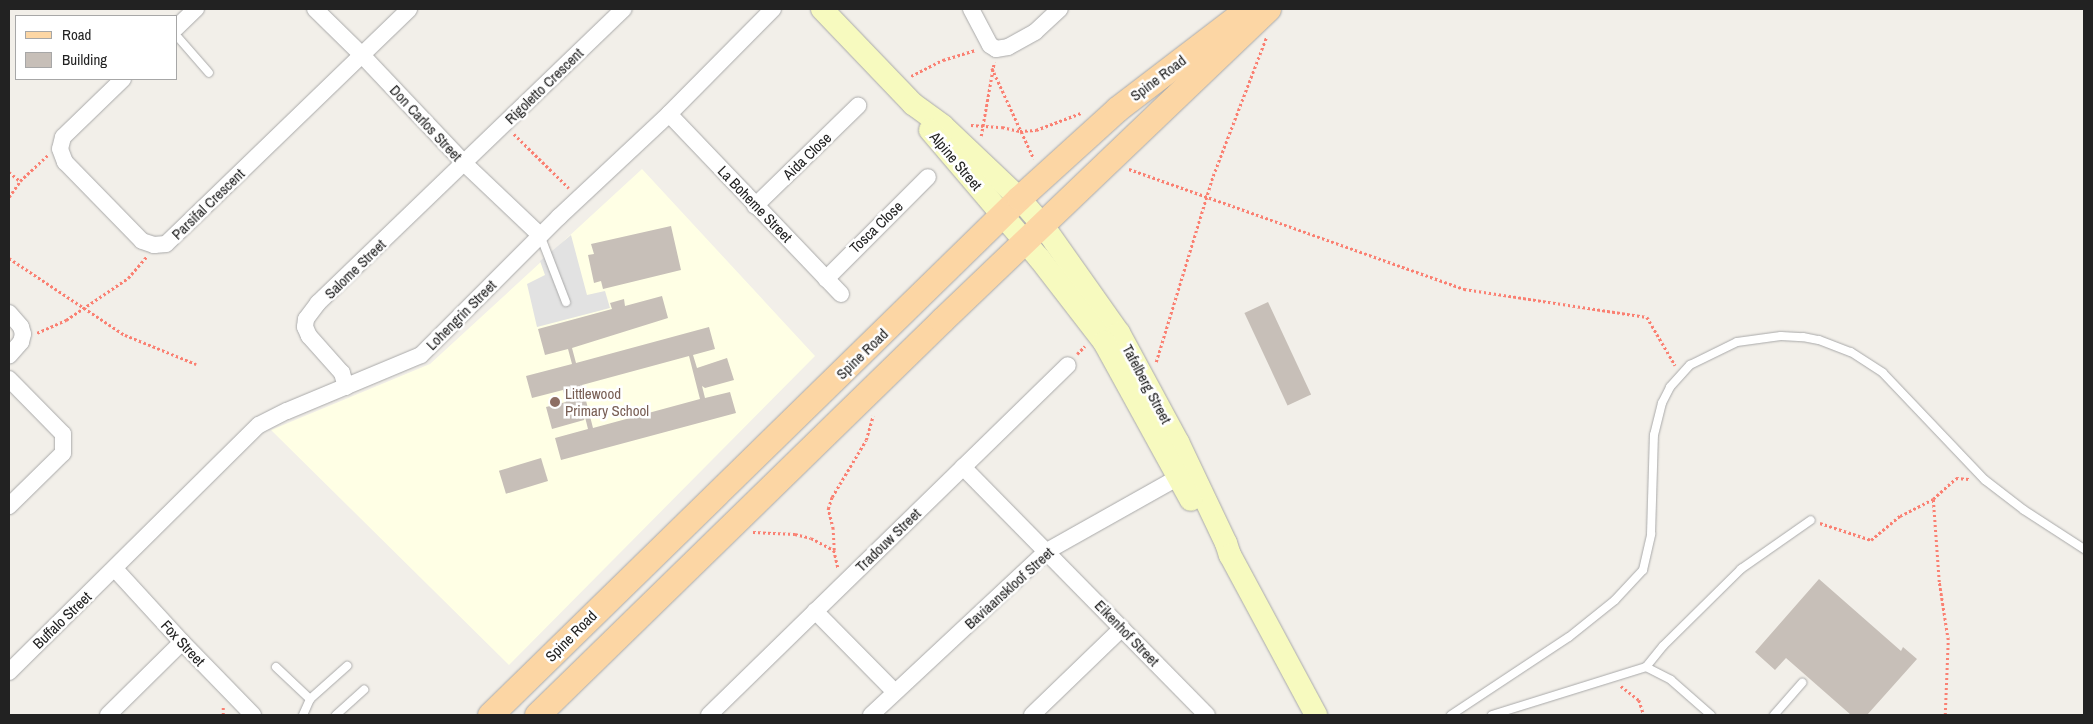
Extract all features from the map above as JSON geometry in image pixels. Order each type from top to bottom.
[{"type":"main road","name":"Spine Road","points":[[490,715],[1010,207],[1117,109],[1248,9]]},
{"type":"main road","name":"Spine Road","points":[[537,715],[1042,224],[1268,9]]},
{"type":"street","points":[[178,26],[196,9]]},
{"type":"street","name":"Don Carlos Street","points":[[315,9],[362,55],[464,163],[540,235]]},
{"type":"street","points":[[362,55],[409,9]]},
{"type":"street","name":"Rigoletto Crescent","points":[[464,163],[624,9]]},
{"type":"street","name":"Lohengrin Street","points":[[115,569],[259,425],[272,417],[421,355],[540,235],[670,114],[773,9]]},
{"type":"street","name":"Alpine Street","points":[[822,9],[913,104],[943,126],[1010,207]]},
{"type":"street","points":[[971,9],[993,47],[1008,47],[1035,32],[1060,9]]},
{"type":"street","name":"Parsifal Crescent","points":[[60,149],[65,162],[142,241],[154,245],[166,244],[362,55]]},
{"type":"street","points":[[60,149],[63,137],[122,80]]},
{"type":"street","name":"Aida Close","points":[[756,206],[858,106]]},
{"type":"street","name":"La Boheme Street","points":[[670,114],[841,294]]},
{"type":"street","name":"Salome Street","points":[[346,387],[342,373],[309,336],[305,327],[306,319],[318,303],[464,163]]},
{"type":"street","name":"Tosca Close","points":[[826,279],[928,177]]},
{"type":"street","name":"Tafelberg Street","points":[[1010,207],[1042,224],[1119,333],[1178,442],[1184,474]]},
{"type":"street","name":"Tafelberg Street","points":[[1010,207],[1025,241],[1104,342],[1184,474],[1218,547],[1230,556],[1316,715]]},
{"type":"street","points":[[9,313],[21,327],[23,334],[21,342],[9,356]]},
{"type":"street","name":"Tradouw Street","points":[[708,715],[1071,362]]},
{"type":"street","points":[[9,379],[63,434],[63,453],[9,506]]},
{"type":"street","name":"Eikenhof Street","points":[[963,467],[1122,628],[1199,713]]},
{"type":"street","name":"Baviaanskloof Street","points":[[871,715],[1047,551],[1184,474]]},
{"type":"street","name":"Fox Street","points":[[115,569],[253,715]]},
{"type":"street","name":"Buffalo Street","points":[[9,672],[115,569]]},
{"type":"street","points":[[815,611],[895,692]]},
{"type":"street","points":[[1032,715],[1122,628]]},
{"type":"street","points":[[108,715],[182,642]]},
{"type":"lane","points":[[178,37],[209,73]]},
{"type":"lane","points":[[540,235],[566,302]]},
{"type":"lane","points":[[1451,715],[1569,637],[1615,600],[1643,570],[1651,534],[1657,418],[1670,387],[1680,374],[1690,365],[1737,342],[1781,336],[1819,340],[1851,352],[1883,373],[1986,480],[2024,510],[2084,549]]},
{"type":"lane","points":[[1492,715],[1646,667],[1663,646],[1741,569],[1812,520]]},
{"type":"lane","points":[[303,715],[310,699],[347,666]]},
{"type":"lane","points":[[276,667],[310,699]]},
{"type":"lane","points":[[1646,667],[1671,680],[1711,715]]},
{"type":"lane","points":[[1774,715],[1802,683]]},
{"type":"lane","points":[[336,715],[364,690]]},
{"type":"path","points":[[1154,368],[1159,345],[1206,197],[1268,33]]},
{"type":"path","points":[[910,76],[943,60],[993,47],[992,68],[980,139]]},
{"type":"path","points":[[992,68],[1035,161]]},
{"type":"path","points":[[966,123],[1020,131],[1036,130],[1087,111]]},
{"type":"path","points":[[509,129],[574,192]]},
{"type":"path","points":[[9,197],[20,182],[45,156],[60,149]]},
{"type":"path","points":[[1123,169],[1133,168],[1206,197],[1464,289],[1647,317],[1680,374]]},
{"type":"path","points":[[9,172],[20,182]]},
{"type":"path","points":[[23,334],[39,333],[85,308],[128,278],[154,245]]},
{"type":"path","points":[[9,258],[125,335],[196,364]]},
{"type":"path","points":[[1071,362],[1091,341]]},
{"type":"path","points":[[842,575],[838,570],[834,550],[833,529],[828,509],[832,497],[866,440],[874,415]]},
{"type":"path","points":[[1812,520],[1871,540],[1900,516],[1933,499],[1956,478],[1986,480]]},
{"type":"path","points":[[1933,499],[1939,582],[1948,640],[1945,715]]},
{"type":"path","points":[[745,531],[795,534],[811,538],[834,550]]},
{"type":"path","points":[[1611,678],[1639,700],[1644,715]]},
{"type":"path","points":[[223,706],[223,715]]},
{"type":"shaded area","name":"Littlewood Primary School","points":[[642,169],[815,356],[509,665],[271,430],[430,364]]},
{"type":"shaded area","points":[[571,235],[587,295],[605,291],[610,308],[537,327],[527,284],[545,275],[540,261]]},
{"type":"building","points":[[671,226],[681,270],[603,289],[601,281],[594,283],[588,255],[594,254],[591,244]]},
{"type":"building","points":[[662,296],[668,318],[572,348],[576,363],[709,327],[715,349],[693,355],[697,368],[727,358],[734,380],[705,388],[702,386],[705,398],[730,392],[736,413],[561,460],[555,438],[588,429],[585,417],[584,420],[552,429],[546,407],[566,402],[563,390],[532,398],[526,376],[572,364],[568,349],[545,355],[538,329],[612,309],[610,303],[624,299],[625,306]],"holes":[[[689,356],[700,399],[593,428],[582,385]]]},
{"type":"building","points":[[1268,302],[1311,394],[1288,405],[1244,313]]},
{"type":"building","points":[[541,458],[548,481],[506,494],[499,471]]},
{"type":"building","points":[[1819,579],[1901,651],[1903,647],[1917,659],[1867,715],[1851,715],[1786,658],[1775,670],[1755,652]]},
{"type":"place","name":"Littlewood Primary School","points":[[555,402]]}]
